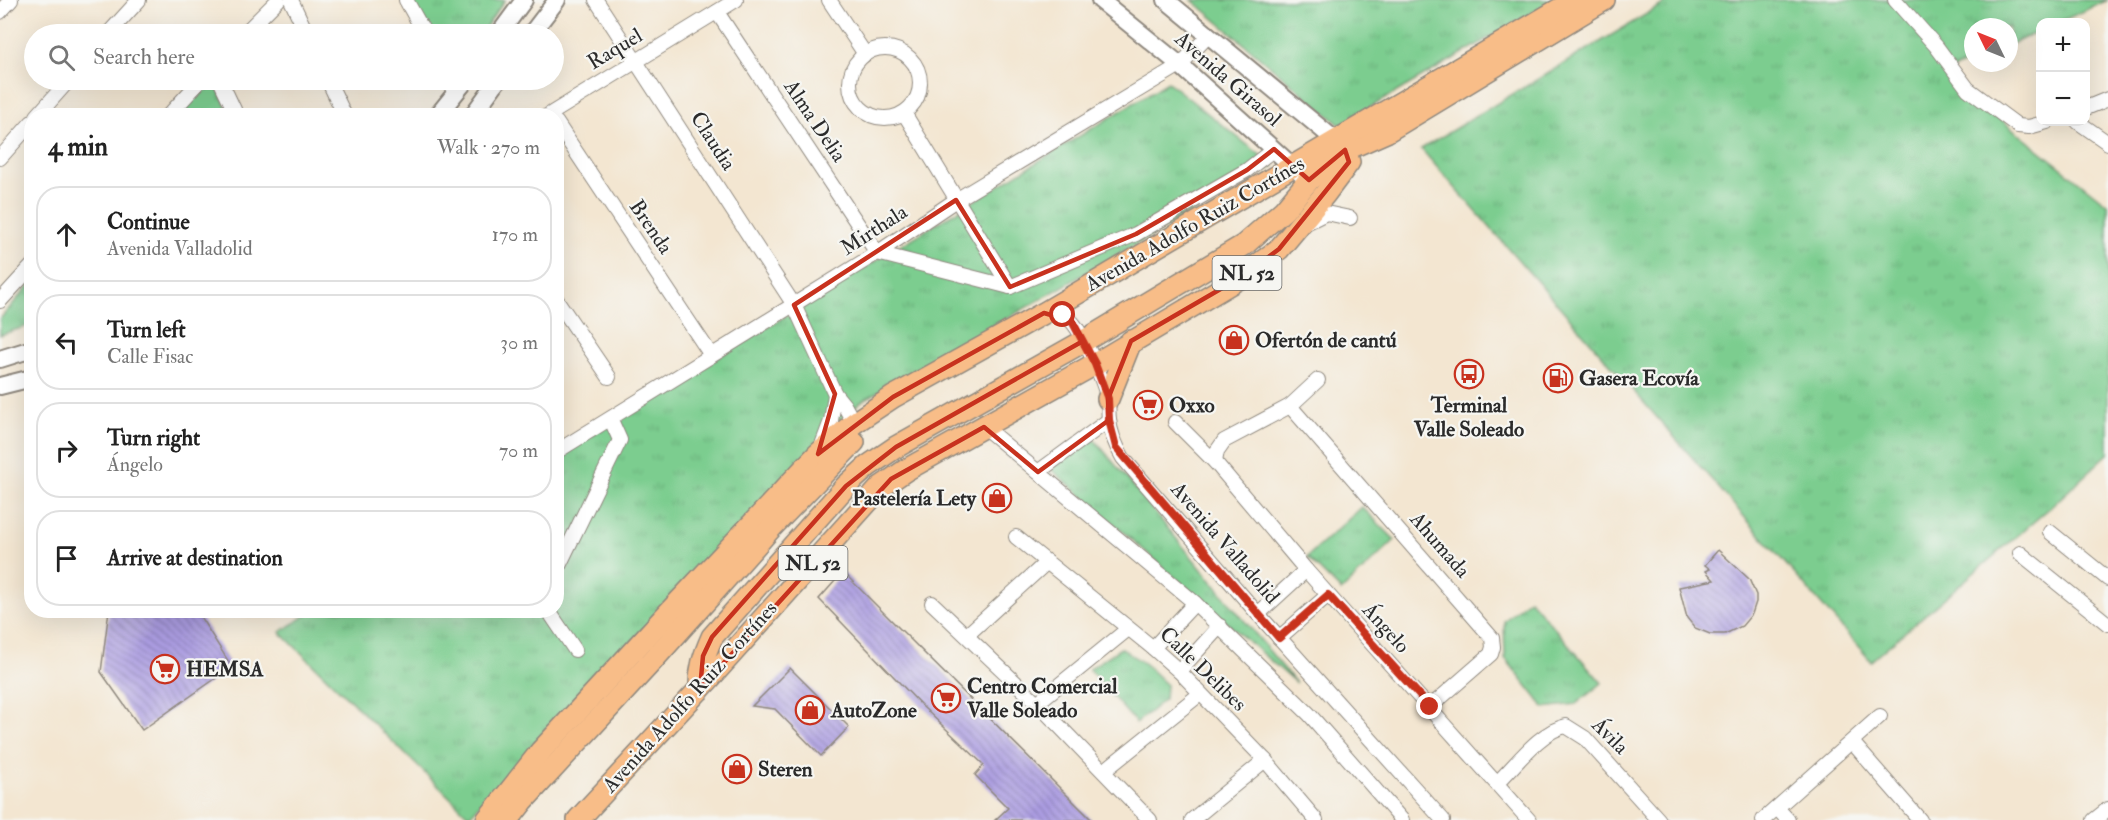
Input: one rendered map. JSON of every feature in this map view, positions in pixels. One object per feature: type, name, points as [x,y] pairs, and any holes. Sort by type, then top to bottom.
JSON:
[{"type":"main road","name":"Avenida Adolfo Ruiz Cortínes","points":[[578,820],[700,689],[881,487],[906,470],[984,428],[1243,276],[1279,249],[1325,194],[1339,152],[1359,126],[1575,0]]},
{"type":"main road","points":[[1339,152],[1386,132],[1604,0]]},
{"type":"main road","name":"Avenida Adolfo Ruiz Cortínes","points":[[487,820],[542,751],[715,562],[818,454],[848,429],[892,397],[1053,314],[1339,152]]},
{"type":"main road","points":[[700,689],[699,676],[703,656],[712,637],[846,486],[868,466],[896,447],[1084,341],[1244,244],[1266,228],[1284,210],[1302,174]]},
{"type":"main road","points":[[497,820],[551,756],[822,461],[867,423],[908,396],[1053,314]]},
{"type":"main road","points":[[508,820],[771,528],[858,438],[893,413],[1053,314]]},
{"type":"main road","points":[[1108,410],[1131,341]]},
{"type":"street","points":[[0,12],[11,0]]},
{"type":"street","points":[[117,24],[139,0]]},
{"type":"street","points":[[254,24],[278,0]]},
{"type":"street","points":[[291,0],[302,24]]},
{"type":"street","points":[[406,0],[419,24]]},
{"type":"street","points":[[506,24],[524,0]]},
{"type":"street","points":[[539,24],[557,0]]},
{"type":"street","name":"Claudia","points":[[596,0],[794,305],[835,394],[844,405],[848,429]]},
{"type":"street","name":"Raquel","points":[[564,108],[735,0]]},
{"type":"street","points":[[829,0],[865,54]]},
{"type":"street","name":"Avenida Girasol","points":[[1100,0],[1180,65],[1325,194]]},
{"type":"street","name":"Avenida Girasol","points":[[1166,0],[1339,152]]},
{"type":"street","points":[[1895,0],[1936,46],[1968,89],[2018,126],[2036,125]]},
{"type":"street","name":"Alma Delia","points":[[717,12],[877,253]]},
{"type":"street","name":"Mirthala","points":[[564,447],[877,253],[956,201],[1180,65],[1208,36]]},
{"type":"street","points":[[876,48],[895,49],[911,58],[918,69],[921,81],[919,94],[913,105],[904,113],[894,117],[875,117],[866,113],[859,106],[850,89],[850,79],[852,69],[865,54],[876,48]]},
{"type":"street","points":[[44,108],[60,90]]},
{"type":"street","points":[[175,108],[192,90]]},
{"type":"street","points":[[225,90],[233,108]]},
{"type":"street","points":[[333,90],[341,108]]},
{"type":"street","points":[[441,108],[450,90]]},
{"type":"street","points":[[478,108],[491,90]]},
{"type":"street","points":[[2090,106],[2108,99]]},
{"type":"street","points":[[904,113],[1010,287]]},
{"type":"street","points":[[2084,126],[2108,143]]},
{"type":"street","points":[[0,158],[24,131]]},
{"type":"street","name":"Brenda","points":[[564,136],[711,355]]},
{"type":"street","points":[[877,253],[1010,287],[1136,234],[1247,170],[1274,149]]},
{"type":"street","points":[[1289,237],[1303,225],[1326,213],[1350,218]]},
{"type":"street","points":[[0,301],[24,275]]},
{"type":"street","points":[[564,312],[609,377]]},
{"type":"street","name":"Avenida Valladolid","points":[[1053,314],[1072,321],[1084,341],[1095,364],[1116,447],[1123,458],[1279,638],[1443,820]]},
{"type":"street","points":[[0,359],[24,352]]},
{"type":"street","points":[[0,386],[24,380]]},
{"type":"street","points":[[1215,462],[1217,451],[1224,441],[1290,406],[1318,380]]},
{"type":"street","points":[[818,454],[831,421],[835,394]]},
{"type":"street","name":"Ahumada","points":[[1290,406],[1492,638],[1491,654],[1430,707]]},
{"type":"street","points":[[1038,472],[1108,410]]},
{"type":"street","points":[[564,556],[620,440],[611,420]]},
{"type":"street","name":"Ángelo","points":[[1175,422],[1215,462],[1306,570],[1529,820]]},
{"type":"street","points":[[984,428],[1220,626],[1322,728],[1402,820]]},
{"type":"street","points":[[2050,532],[2108,579]]},
{"type":"street","name":"Calle Delibes","points":[[1016,537],[1179,671],[1265,760],[1316,820]]},
{"type":"street","points":[[2020,553],[2108,624]]},
{"type":"street","points":[[967,635],[1047,562]]},
{"type":"street","points":[[1258,614],[1306,570]]},
{"type":"street","points":[[1279,638],[1328,595]]},
{"type":"street","points":[[932,603],[1037,703],[1150,820]]},
{"type":"street","points":[[1153,648],[1195,603]]},
{"type":"street","points":[[553,618],[575,650]]},
{"type":"street","points":[[1179,671],[1220,626]]},
{"type":"street","points":[[1037,703],[1128,629]]},
{"type":"street","points":[[1104,771],[1200,694]]},
{"type":"street","points":[[1763,820],[1880,716]]},
{"type":"street","name":"Ávila","points":[[1497,783],[1546,734],[1566,726],[1585,738],[1659,820]]},
{"type":"street","points":[[1852,742],[1920,820]]},
{"type":"street","points":[[1192,820],[1265,760]]},
{"type":"street","points":[[1777,808],[1788,820]]},
{"type":"street","points":[[2094,820],[2108,809]]},
{"type":"highlighted area","points":[[1274,149],[1309,180],[1345,150],[1349,162],[1279,249],[1243,276],[1131,341],[1108,399],[1109,420],[1038,472],[984,427],[891,479],[700,689],[703,656],[712,637],[846,486],[896,447],[1083,341],[1072,321],[1044,313],[893,397],[818,454],[835,394],[794,305],[956,200],[1010,287],[1136,234],[1247,170]]},
{"type":"green space","points":[[409,0],[505,0],[488,24],[420,24]]},
{"type":"green space","points":[[1192,0],[1554,0],[1340,125]]},
{"type":"green space","points":[[1670,0],[2108,0],[2068,18],[2036,18],[2036,33],[2018,41],[2018,18],[1964,18],[1964,64],[1944,74],[2108,205],[2108,454],[2052,506],[1871,661],[1421,149]]},
{"type":"green space","points":[[1168,82],[1274,166],[862,401],[831,428],[469,816],[280,632],[302,618],[564,618],[564,452]]},
{"type":"green space","points":[[199,90],[219,90],[227,108],[184,108]]},
{"type":"green space","points":[[24,291],[24,327],[0,335],[0,319]]},
{"type":"green space","points":[[1094,439],[1296,683],[1050,468]]},
{"type":"green space","points":[[1362,507],[1395,540],[1341,591],[1307,557]]},
{"type":"green space","points":[[1529,599],[1602,683],[1576,704],[1544,708],[1505,658],[1504,621]]},
{"type":"green space","points":[[1121,648],[1145,664],[1166,684],[1165,699],[1136,723],[1089,669]]},
{"type":"building","points":[[1718,550],[1749,579],[1756,595],[1756,602],[1752,614],[1742,626],[1725,634],[1710,634],[1695,628],[1687,618],[1679,587],[1714,580],[1706,571],[1710,569],[1705,565]]},
{"type":"building","name":"Centro Comercial Valle Soleado","points":[[843,572],[1092,820],[995,820],[1008,808],[975,775],[984,765],[923,707],[819,599]]},
{"type":"building","name":"HEMSA","points":[[108,618],[201,618],[232,667],[142,730],[101,672]]},
{"type":"building","points":[[790,668],[849,727],[821,756],[775,709],[752,706]]},
{"type":"place","name":"Ofertón de cantú","points":[[1234,340]]},
{"type":"place","name":"Terminal Valle Soleado","points":[[1469,374]]},
{"type":"place","name":"Gasera Ecovía","points":[[1558,378]]},
{"type":"place","name":"Oxxo","points":[[1148,405]]},
{"type":"place","name":"Pastelería Lety","points":[[997,498]]},
{"type":"place","name":"HEMSA","points":[[165,669]]},
{"type":"place","name":"Centro Comercial Valle Soleado","points":[[946,698]]},
{"type":"place","name":"AutoZone","points":[[810,710]]},
{"type":"place","name":"Steren","points":[[737,769]]},
{"type":"route","points":[[1063,315],[1072,321],[1095,364],[1108,399],[1109,420],[1116,447],[1123,458],[1279,638],[1328,595],[1430,707]]}]
